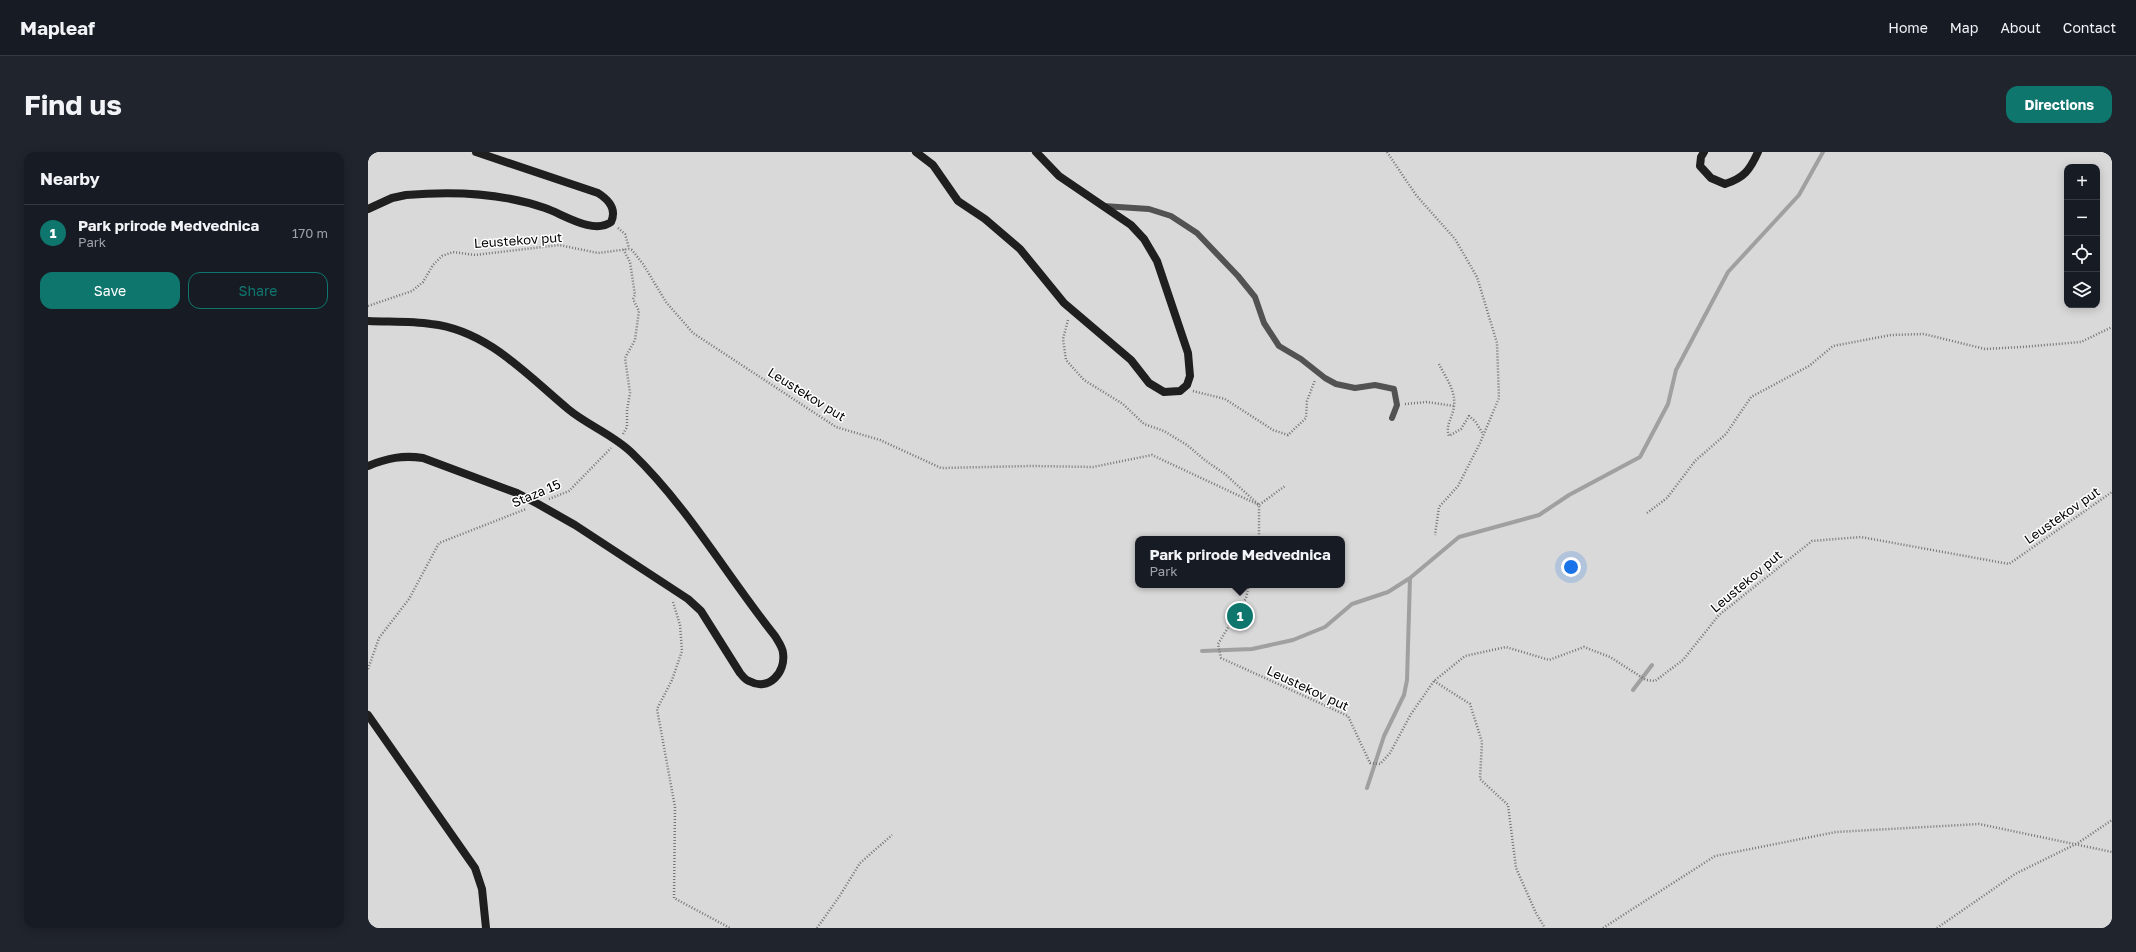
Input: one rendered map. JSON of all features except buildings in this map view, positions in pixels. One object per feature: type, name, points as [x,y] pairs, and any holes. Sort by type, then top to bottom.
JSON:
[{"type":"main road","points":[[368,209],[392,198],[406,195],[490,195],[546,208],[587,225],[602,226],[611,222],[613,211],[611,205],[598,194],[476,152]]},
{"type":"main road","points":[[916,152],[937,170],[958,201],[985,219],[1020,249],[1045,282],[1064,303],[1132,360],[1149,383],[1156,389],[1170,392],[1183,389],[1190,376],[1188,353],[1157,261],[1144,239],[1131,225],[1059,176],[1036,152]]},
{"type":"main road","points":[[1704,152],[1701,156],[1700,166],[1711,178],[1725,184],[1737,180],[1747,171],[1758,152]]},
{"type":"main road","points":[[368,321],[432,324],[466,333],[490,346],[532,378],[569,410],[631,452],[663,486],[775,636],[783,652],[784,664],[778,677],[772,681],[762,683],[748,681],[740,672],[701,611],[668,584],[575,525],[517,493],[423,458],[411,456],[395,457],[368,466]]},
{"type":"main road","points":[[368,715],[475,868],[482,889],[486,928]]},
{"type":"lane","points":[[1103,206],[1148,209],[1171,216],[1197,233],[1238,276],[1255,297],[1264,323],[1279,346],[1301,359],[1336,384],[1355,388],[1375,385],[1394,389],[1398,404],[1392,418]]},
{"type":"path","points":[[1387,152],[1416,195],[1455,239],[1477,277],[1497,343],[1499,398],[1458,486],[1439,507],[1435,535]]},
{"type":"path","points":[[611,222],[625,234],[629,249]]},
{"type":"path","name":"Leustekov put","points":[[368,306],[412,291],[423,282],[433,265],[442,256],[453,252],[476,255],[559,245],[598,253],[629,249],[632,250],[643,264],[666,302],[693,333],[836,427],[880,440],[941,468],[1032,466],[1093,467],[1152,455],[1259,505]]},
{"type":"path","name":"Staza 15","points":[[368,670],[379,638],[409,599],[439,543],[569,491],[617,442],[627,427],[627,410],[630,393],[625,358],[636,340],[639,311],[633,299],[635,295],[630,262],[623,249]]},
{"type":"path","points":[[1076,313],[1068,320],[1063,339],[1066,360],[1084,380],[1123,404],[1144,424],[1164,431],[1187,444],[1206,461],[1226,474],[1259,505],[1259,536]]},
{"type":"path","points":[[1647,513],[1667,498],[1695,461],[1726,434],[1751,397],[1777,381],[1809,366],[1833,346],[1891,335],[1924,334],[1985,349],[2022,347],[2081,342],[2112,327]]},
{"type":"path","points":[[1439,364],[1453,391],[1454,406],[1447,428],[1449,436],[1461,428],[1469,416],[1475,421],[1483,434]]},
{"type":"path","points":[[1183,389],[1225,399],[1273,430],[1288,435],[1306,418],[1307,401],[1311,387],[1319,373]]},
{"type":"path","points":[[1398,404],[1427,402],[1454,406]]},
{"type":"path","points":[[1259,505],[1285,486]]},
{"type":"path","name":"Leustekov put","points":[[1248,588],[1246,598],[1218,644],[1221,658],[1348,716],[1370,763],[1380,764],[1390,753],[1411,714],[1434,681],[1465,656],[1506,647],[1549,660],[1584,647],[1610,657],[1646,680],[1655,681],[1683,660],[1719,615],[1812,541],[1861,537],[2008,564],[2112,492]]},
{"type":"path","points":[[668,584],[680,625],[682,651],[672,680],[657,709],[675,807],[674,898],[730,928]]},
{"type":"path","points":[[1434,681],[1470,704],[1482,742],[1480,779],[1508,805],[1516,868],[1536,913],[1545,928]]},
{"type":"path","points":[[1938,928],[2015,874],[2078,843],[2112,820]]},
{"type":"path","points":[[1603,928],[1715,856],[1836,832],[1979,824],[2078,843],[2112,852]]},
{"type":"path","points":[[817,928],[839,897],[860,863],[892,835]]},
{"type":"shaded area","points":[[368,152],[2112,152],[2112,928],[368,928]]},
{"type":"waterway","points":[[1202,651],[1252,649],[1293,640],[1325,627],[1352,604],[1388,592],[1410,578],[1459,537],[1539,515],[1569,495],[1640,457],[1668,404],[1676,370],[1728,272],[1799,195],[1823,152]]},
{"type":"waterway","points":[[1367,788],[1384,736],[1404,695],[1407,680],[1410,578]]},
{"type":"waterway","points":[[1633,690],[1652,665]]},
{"type":"place","name":"Park prirode Medvednica","points":[[1240,616]]}]
